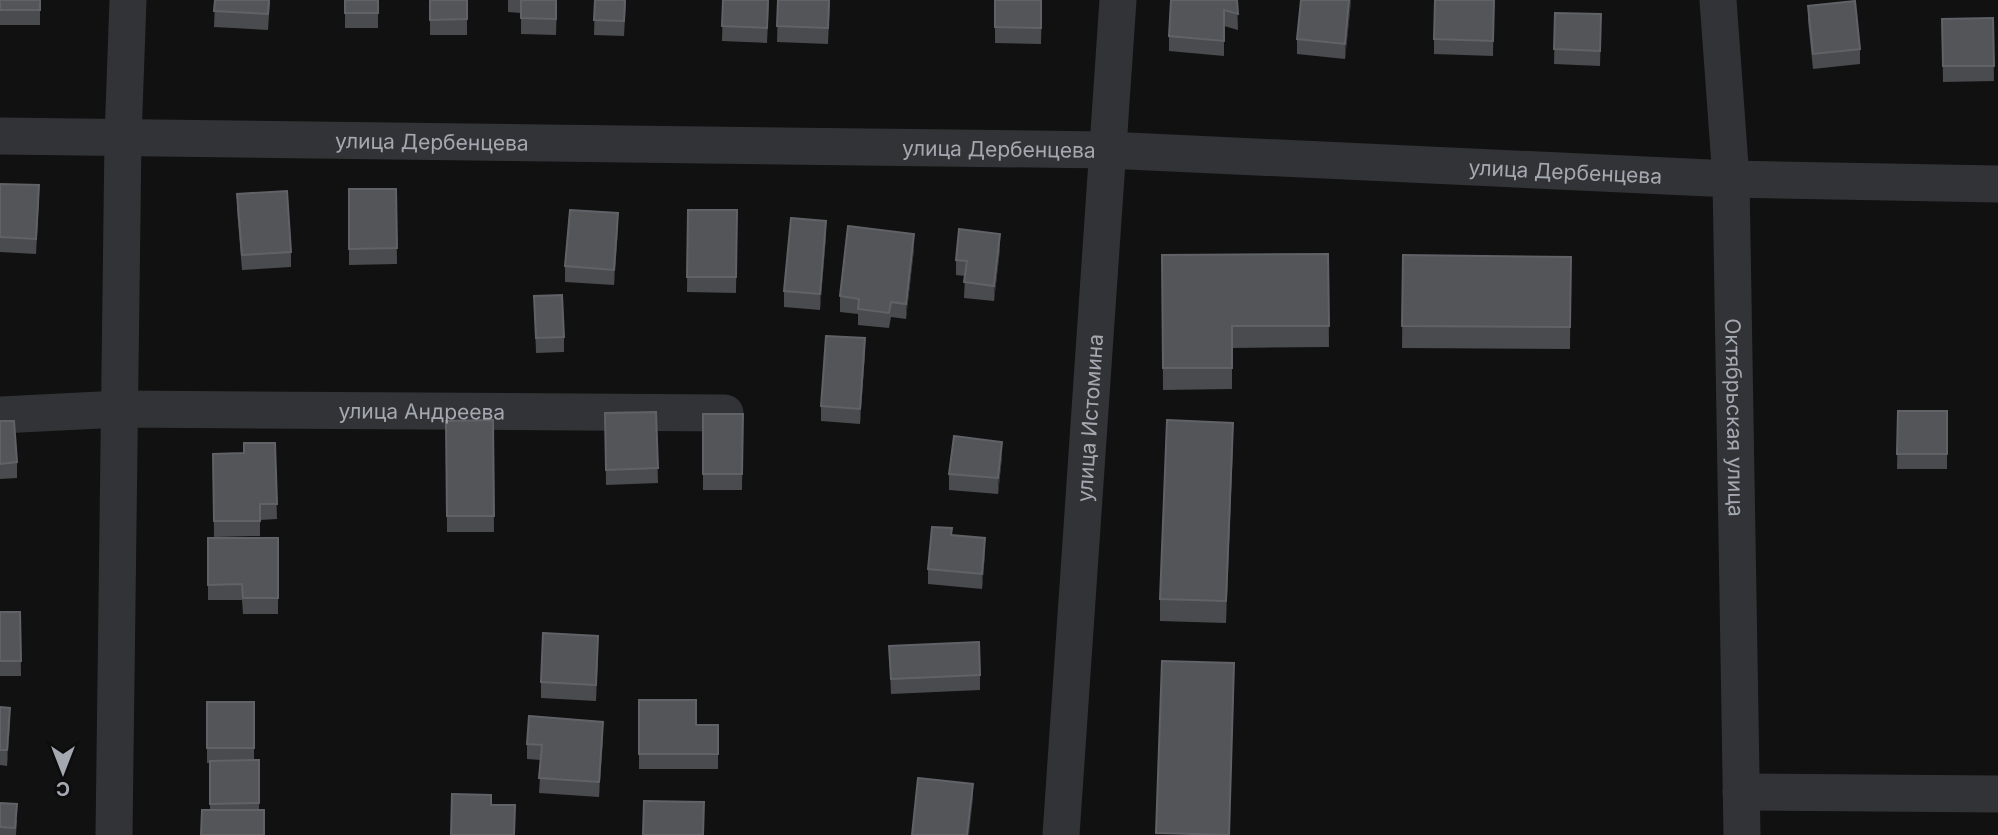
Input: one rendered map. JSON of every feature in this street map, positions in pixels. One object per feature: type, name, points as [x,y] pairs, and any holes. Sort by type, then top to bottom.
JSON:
[{"type":"street","points":[[114,835],[123,138],[128,0]]},
{"type":"street","name":"улица Истомина","points":[[1061,835],[1118,0]]},
{"type":"street","name":"Октябрьская улица","points":[[1718,0],[1731,179],[1742,835]]},
{"type":"street","name":"улица Дербенцева","points":[[0,136],[1107,150],[1731,179],[1998,184]]},
{"type":"street","name":"улица Андреева","points":[[0,415],[120,409],[725,413]]},
{"type":"street","points":[[1741,792],[1998,794]]},
{"type":"building","points":[[0,0],[40,0],[40,10],[0,10]]},
{"type":"building","points":[[215,0],[269,0],[268,14],[214,11]]},
{"type":"building","points":[[345,0],[378,0],[378,13],[345,13]]},
{"type":"building","points":[[430,0],[467,0],[467,19],[430,20]]},
{"type":"building","points":[[521,0],[556,0],[556,19],[521,18]]},
{"type":"building","points":[[595,0],[625,0],[624,21],[594,20]]},
{"type":"building","points":[[723,0],[768,0],[767,28],[722,26]]},
{"type":"building","points":[[778,0],[829,0],[828,28],[777,26]]},
{"type":"building","points":[[995,0],[1041,0],[1041,28],[995,27]]},
{"type":"building","points":[[1171,0],[1237,0],[1238,14],[1224,10],[1224,41],[1169,36]]},
{"type":"building","points":[[1301,0],[1349,0],[1345,44],[1297,39]]},
{"type":"building","points":[[1435,0],[1494,0],[1493,41],[1434,39]]},
{"type":"building","points":[[1855,1],[1860,49],[1813,54],[1808,6]]},
{"type":"building","points":[[1555,13],[1601,14],[1600,51],[1554,49]]},
{"type":"building","points":[[1993,18],[1994,66],[1943,66],[1942,19]]},
{"type":"building","points":[[0,184],[39,185],[36,239],[0,237]]},
{"type":"building","points":[[349,189],[396,189],[397,248],[349,249]]},
{"type":"building","points":[[287,191],[291,252],[242,255],[237,194]]},
{"type":"building","points":[[570,210],[618,213],[614,270],[565,266]]},
{"type":"building","points":[[688,210],[737,210],[736,277],[687,277]]},
{"type":"building","points":[[791,218],[826,221],[820,294],[784,291]]},
{"type":"building","points":[[848,226],[914,234],[906,304],[891,302],[889,313],[858,309],[859,299],[840,296]]},
{"type":"building","points":[[959,229],[1000,234],[994,286],[964,282],[967,261],[956,260]]},
{"type":"building","points":[[1328,254],[1329,326],[1232,326],[1232,368],[1163,368],[1162,255]]},
{"type":"building","points":[[1403,255],[1571,257],[1570,327],[1402,326]]},
{"type":"building","points":[[562,295],[564,337],[536,338],[534,296]]},
{"type":"building","points":[[826,336],[865,338],[860,409],[821,406]]},
{"type":"building","points":[[1898,411],[1947,411],[1947,454],[1897,454]]},
{"type":"building","points":[[656,412],[658,468],[606,470],[605,413]]},
{"type":"building","points":[[703,414],[743,414],[742,474],[703,474]]},
{"type":"building","points":[[493,420],[494,516],[447,516],[446,421]]},
{"type":"building","points":[[1167,420],[1233,423],[1226,601],[1160,599]]},
{"type":"building","points":[[0,421],[14,421],[17,462],[0,464]]},
{"type":"building","points":[[954,436],[1002,442],[998,478],[949,474]]},
{"type":"building","points":[[244,443],[275,443],[277,504],[260,504],[260,521],[214,521],[213,454],[244,453]]},
{"type":"building","points":[[932,527],[952,528],[951,535],[985,538],[982,574],[928,569]]},
{"type":"building","points":[[208,538],[278,538],[278,598],[243,598],[242,584],[208,585]]},
{"type":"building","points":[[0,612],[20,612],[21,661],[0,661]]},
{"type":"building","points":[[543,633],[598,636],[596,685],[541,682]]},
{"type":"building","points":[[979,642],[980,675],[891,679],[889,646]]},
{"type":"building","points":[[1162,661],[1234,663],[1229,835],[1156,833]]},
{"type":"building","points":[[639,700],[696,700],[696,725],[718,725],[718,754],[639,754]]},
{"type":"building","points":[[207,702],[254,702],[254,748],[207,748]]},
{"type":"building","points":[[0,707],[10,708],[7,750],[0,750]]},
{"type":"building","points":[[529,716],[603,722],[599,782],[539,778],[542,745],[527,744]]},
{"type":"building","points":[[259,760],[259,803],[210,804],[210,761]]},
{"type":"building","points":[[918,778],[973,784],[967,835],[912,835]]},
{"type":"building","points":[[452,794],[491,795],[491,805],[515,805],[514,835],[451,835]]},
{"type":"building","points":[[644,801],[704,802],[703,835],[643,835]]},
{"type":"building","points":[[0,803],[17,804],[15,828],[0,827]]},
{"type":"building","points":[[202,810],[264,810],[264,835],[201,835]]}]
